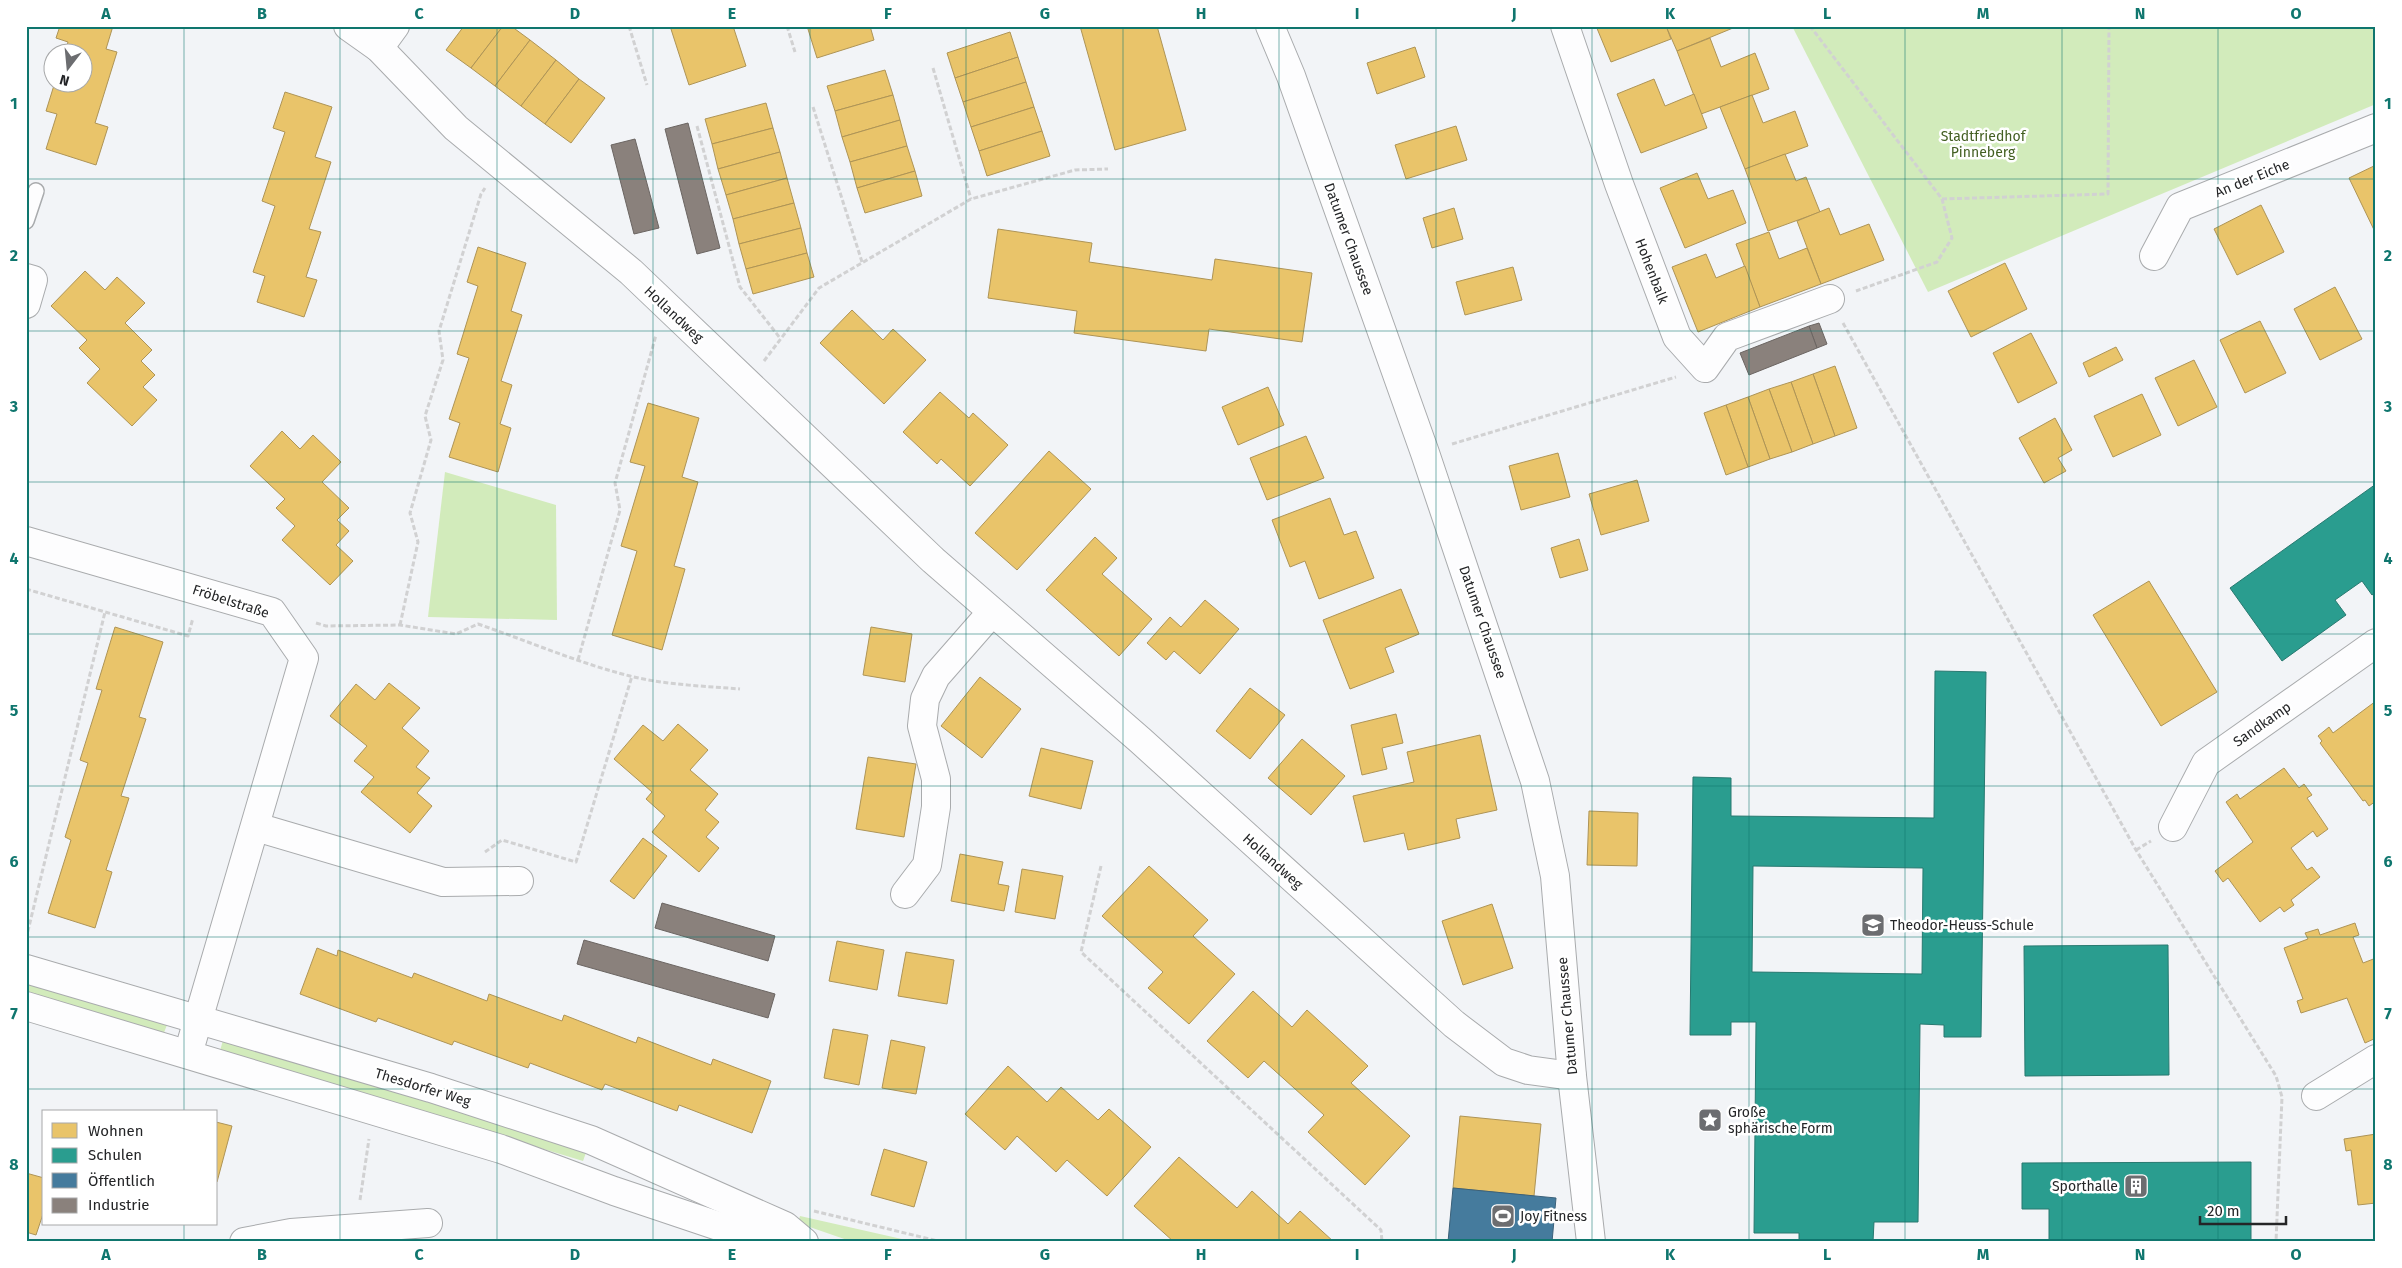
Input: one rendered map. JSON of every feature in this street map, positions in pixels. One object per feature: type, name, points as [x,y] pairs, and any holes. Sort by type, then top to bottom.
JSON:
[{"type":"street","name":"Hollandweg","points":[[348,26],[379,48],[456,128],[624,266],[933,560],[1140,740],[1454,1024],[1504,1062],[1528,1070],[1572,1076]]},
{"type":"street","points":[[379,48],[395,26]]},
{"type":"street","name":"Datumer Chaussee","points":[[1270,26],[1291,76],[1425,453],[1535,781],[1555,876],[1572,1076],[1591,1242]]},
{"type":"street","name":"Hohenbalk","points":[[1565,26],[1619,184],[1677,337],[1705,368]]},
{"type":"street","name":"An der Eiche","points":[[2154,256],[2180,207],[2376,128]]},
{"type":"street","points":[[26,278],[33,280],[26,304]]},
{"type":"street","points":[[1705,368],[1727,337],[1830,299]]},
{"type":"street","name":"Fröbelstraße","points":[[26,541],[272,612],[304,658],[188,1054]]},
{"type":"street","points":[[905,894],[927,865],[936,807],[936,778],[922,726],[925,699],[936,676],[992,612]]},
{"type":"street","name":"Sandkamp","points":[[2173,827],[2206,763],[2376,643]]},
{"type":"street","points":[[256,827],[443,882],[519,882]]},
{"type":"street","name":"Thesdorfer Weg","points":[[26,969],[431,1088],[591,1140],[785,1226],[804,1242]]},
{"type":"street","points":[[26,1006],[501,1149],[694,1218],[757,1239],[777,1242]]},
{"type":"street","points":[[2316,1096],[2376,1058]]},
{"type":"street","points":[[244,1242],[291,1233],[428,1223]]},
{"type":"lane","points":[[26,221],[36,191]]},
{"type":"path","points":[[629,26],[647,85]]},
{"type":"path","points":[[787,26],[795,52]]},
{"type":"path","points":[[1810,26],[1942,199],[1952,238],[1937,262],[1830,299],[2136,850],[2276,1076],[2282,1096],[2276,1242]]},
{"type":"path","points":[[1942,199],[2108,194],[2109,26]]},
{"type":"path","points":[[933,68],[971,199]]},
{"type":"path","points":[[813,107],[862,262]]},
{"type":"path","points":[[697,126],[740,287],[780,338]]},
{"type":"path","points":[[400,625],[418,542],[410,513],[431,440],[425,416],[443,360],[439,330],[481,194],[502,166]]},
{"type":"path","points":[[748,384],[780,338],[819,288],[862,262],[971,199],[1075,170],[1108,169]]},
{"type":"path","points":[[578,660],[620,510],[615,482],[657,330],[673,312]]},
{"type":"path","points":[[1425,453],[1705,368]]},
{"type":"path","points":[[26,589],[188,636],[201,591]]},
{"type":"path","points":[[26,939],[105,612]]},
{"type":"path","points":[[272,612],[326,626],[400,625],[456,634],[478,624],[578,660],[632,676],[698,686],[740,689]]},
{"type":"path","points":[[480,856],[502,840],[576,862],[632,676]]},
{"type":"path","points":[[1101,866],[1081,952],[1381,1230],[1382,1242]]},
{"type":"path","points":[[356,1228],[370,1131]]},
{"type":"path","points":[[806,1209],[942,1242]]},
{"type":"green space","name":"Stadtfriedhof Pinneberg","points":[[1792,26],[2376,26],[2376,104],[1928,292]]},
{"type":"green space","points":[[445,472],[556,505],[557,620],[428,617]]},
{"type":"green space","points":[[26,983],[167,1025],[163,1035],[26,994]]},
{"type":"green space","points":[[223,1040],[587,1150],[583,1161],[220,1051]]},
{"type":"green space","points":[[800,1216],[915,1242],[853,1242],[798,1223]]},
{"type":"building: Wohnen","points":[[60,26],[113,26],[106,49],[117,52],[95,123],[108,127],[96,165],[46,149],[57,114],[46,111],[52,92],[92,92],[92,42],[68,42],[56,38]]},
{"type":"building: Wohnen","points":[[464,26],[503,26],[471,68],[446,50]]},
{"type":"building: Wohnen","points":[[503,26],[511,26],[530,40],[495,86],[471,68]]},
{"type":"building: Wohnen","points":[[670,26],[733,26],[746,66],[689,85]]},
{"type":"building: Wohnen","points":[[807,26],[870,26],[874,40],[817,58]]},
{"type":"building: Wohnen","points":[[1080,26],[1157,26],[1186,130],[1115,150]]},
{"type":"building: Wohnen","points":[[1596,26],[1666,26],[1671,39],[1611,62]]},
{"type":"building: Wohnen","points":[[1666,26],[1732,26],[1733,28],[1677,51]]},
{"type":"building: Wohnen","points":[[1010,32],[1018,57],[955,78],[947,53]]},
{"type":"building: Wohnen","points":[[1710,38],[1721,67],[1755,53],[1769,89],[1701,114],[1677,51]]},
{"type":"building: Wohnen","points":[[530,40],[556,60],[521,106],[495,86]]},
{"type":"building: Wohnen","points":[[1415,47],[1425,77],[1377,94],[1367,63]]},
{"type":"building: Wohnen","points":[[1018,57],[1026,82],[963,102],[955,78]]},
{"type":"building: Wohnen","points":[[556,60],[579,79],[545,124],[521,106]]},
{"type":"building: Wohnen","points":[[885,70],[893,95],[835,111],[827,86]]},
{"type":"building: Wohnen","points":[[579,79],[605,98],[571,143],[545,124]]},
{"type":"building: Wohnen","points":[[1654,79],[1665,106],[1694,94],[1707,128],[1641,153],[1617,94]]},
{"type":"building: Wohnen","points":[[1026,82],[1034,107],[971,127],[963,102]]},
{"type":"building: Wohnen","points":[[285,92],[332,107],[315,157],[331,162],[309,229],[321,232],[306,277],[317,280],[304,317],[257,302],[265,276],[253,272],[275,206],[262,201],[285,132],[273,128]]},
{"type":"building: Wohnen","points":[[893,95],[900,120],[842,137],[835,111]]},
{"type":"building: Wohnen","points":[[1752,95],[1763,123],[1795,111],[1808,146],[1745,169],[1720,107]]},
{"type":"building: Wohnen","points":[[766,103],[773,128],[712,144],[705,119]]},
{"type":"building: Wohnen","points":[[1034,107],[1042,131],[979,151],[971,127]]},
{"type":"building: Wohnen","points":[[900,120],[907,146],[850,162],[842,137]]},
{"type":"building: Wohnen","points":[[1456,126],[1467,160],[1406,179],[1395,145]]},
{"type":"building: Wohnen","points":[[773,128],[780,152],[718,169],[712,144]]},
{"type":"building: Wohnen","points":[[1042,131],[1050,156],[987,176],[979,151]]},
{"type":"building: Wohnen","points":[[907,146],[915,171],[857,188],[850,162]]},
{"type":"building: Wohnen","points":[[780,152],[787,178],[726,195],[718,169]]},
{"type":"building: Wohnen","points":[[1785,154],[1796,181],[1806,177],[1820,212],[1768,231],[1745,169]]},
{"type":"building: Wohnen","points":[[2376,165],[2376,234],[2349,178]]},
{"type":"building: Wohnen","points":[[915,171],[922,196],[865,213],[857,188]]},
{"type":"building: Wohnen","points":[[1697,173],[1708,199],[1733,190],[1746,223],[1685,248],[1660,188]]},
{"type":"building: Wohnen","points":[[787,178],[794,203],[733,219],[726,195]]},
{"type":"building: Wohnen","points":[[794,203],[801,228],[739,244],[733,219]]},
{"type":"building: Wohnen","points":[[2261,205],[2284,252],[2237,275],[2214,229]]},
{"type":"building: Wohnen","points":[[1454,208],[1463,239],[1432,248],[1423,218]]},
{"type":"building: Wohnen","points":[[1829,208],[1840,235],[1869,224],[1884,260],[1821,284],[1797,221]]},
{"type":"building: Wohnen","points":[[801,228],[807,253],[746,269],[739,244]]},
{"type":"building: Wohnen","points":[[998,229],[1092,243],[1089,262],[1212,280],[1215,259],[1312,273],[1302,342],[1209,329],[1206,351],[1074,333],[1077,311],[988,298]]},
{"type":"building: Wohnen","points":[[1769,232],[1779,259],[1807,248],[1821,284],[1760,307],[1736,244]]},
{"type":"building: Wohnen","points":[[478,247],[526,263],[511,311],[522,315],[501,381],[512,385],[500,424],[511,428],[498,472],[449,457],[460,423],[449,419],[469,358],[457,354],[478,286],[467,282]]},
{"type":"building: Wohnen","points":[[807,253],[814,277],[753,294],[746,269]]},
{"type":"building: Wohnen","points":[[1706,254],[1716,278],[1745,266],[1760,307],[1698,332],[1672,267]]},
{"type":"building: Wohnen","points":[[2005,263],[2027,309],[1971,337],[1948,291]]},
{"type":"building: Wohnen","points":[[1513,267],[1522,300],[1465,315],[1456,282]]},
{"type":"building: Wohnen","points":[[85,271],[105,290],[117,277],[145,303],[125,323],[152,350],[141,361],[155,375],[143,387],[157,400],[132,426],[87,383],[100,369],[79,348],[87,340],[51,306]]},
{"type":"building: Wohnen","points":[[2335,287],[2362,339],[2320,360],[2294,309]]},
{"type":"building: Wohnen","points":[[852,310],[883,340],[893,329],[926,360],[884,404],[820,343]]},
{"type":"building: Wohnen","points":[[2260,321],[2286,373],[2245,393],[2220,340]]},
{"type":"building: Wohnen","points":[[2031,333],[2057,383],[2018,403],[1993,353]]},
{"type":"building: Wohnen","points":[[2116,347],[2123,360],[2089,377],[2083,363]]},
{"type":"building: Wohnen","points":[[2194,360],[2217,407],[2178,426],[2155,378]]},
{"type":"building: Wohnen","points":[[1835,366],[1857,428],[1835,436],[1813,374]]},
{"type":"building: Wohnen","points":[[1813,374],[1835,436],[1813,444],[1791,382]]},
{"type":"building: Wohnen","points":[[1791,382],[1813,444],[1792,452],[1769,389]]},
{"type":"building: Wohnen","points":[[1268,387],[1284,425],[1238,445],[1222,407]]},
{"type":"building: Wohnen","points":[[1769,389],[1792,452],[1770,459],[1748,397]]},
{"type":"building: Wohnen","points":[[940,392],[969,418],[973,413],[1008,445],[970,486],[941,459],[937,464],[903,432]]},
{"type":"building: Wohnen","points":[[2142,394],[2161,435],[2113,457],[2094,416]]},
{"type":"building: Wohnen","points":[[1748,397],[1770,459],[1748,467],[1726,405]]},
{"type":"building: Wohnen","points":[[648,403],[699,418],[682,477],[698,482],[674,566],[685,569],[662,650],[612,635],[637,551],[621,546],[645,466],[630,462]]},
{"type":"building: Wohnen","points":[[1726,405],[1748,467],[1726,475],[1704,413]]},
{"type":"building: Wohnen","points":[[2055,418],[2072,450],[2058,458],[2066,471],[2044,483],[2019,438]]},
{"type":"building: Wohnen","points":[[282,431],[300,449],[313,435],[341,462],[322,482],[349,508],[337,520],[349,531],[336,545],[353,561],[330,585],[282,540],[295,526],[276,508],[285,499],[250,466]]},
{"type":"building: Wohnen","points":[[1306,436],[1324,478],[1267,500],[1250,458]]},
{"type":"building: Wohnen","points":[[1049,451],[1091,489],[1017,570],[975,533]]},
{"type":"building: Wohnen","points":[[1558,453],[1570,497],[1521,510],[1509,466]]},
{"type":"building: Wohnen","points":[[1637,480],[1649,521],[1601,535],[1589,494]]},
{"type":"building: Wohnen","points":[[1330,498],[1344,535],[1356,531],[1374,578],[1319,599],[1305,561],[1290,567],[1272,520]]},
{"type":"building: Wohnen","points":[[1095,537],[1117,558],[1102,574],[1152,619],[1119,656],[1046,590]]},
{"type":"building: Wohnen","points":[[1579,539],[1588,570],[1560,578],[1551,548]]},
{"type":"building: Wohnen","points":[[2149,581],[2217,692],[2161,726],[2093,615]]},
{"type":"building: Wohnen","points":[[1401,589],[1419,634],[1385,648],[1394,672],[1350,689],[1323,620]]},
{"type":"building: Wohnen","points":[[1205,600],[1239,629],[1200,674],[1174,651],[1166,660],[1147,643],[1170,617],[1181,627]]},
{"type":"building: Wohnen","points":[[115,627],[163,642],[139,717],[146,719],[121,796],[129,798],[106,870],[112,872],[95,928],[48,913],[71,840],[65,837],[88,763],[80,760],[102,690],[96,689]]},
{"type":"building: Wohnen","points":[[871,627],[912,634],[905,682],[863,675]]},
{"type":"building: Wohnen","points":[[980,677],[1021,709],[982,758],[941,726]]},
{"type":"building: Wohnen","points":[[389,683],[420,708],[402,728],[429,751],[416,767],[430,778],[417,793],[432,806],[410,833],[361,792],[374,777],[354,761],[367,746],[330,716],[356,684],[375,700]]},
{"type":"building: Wohnen","points":[[1250,688],[1285,715],[1250,759],[1216,731]]},
{"type":"building: Wohnen","points":[[2376,701],[2376,801],[2369,806],[2365,800],[2363,801],[2320,743],[2322,741],[2318,736],[2329,727],[2333,733]]},
{"type":"building: Wohnen","points":[[1396,714],[1403,743],[1382,748],[1387,769],[1362,775],[1351,725]]},
{"type":"building: Wohnen","points":[[678,724],[708,750],[690,770],[718,794],[705,810],[719,822],[706,837],[719,848],[699,872],[652,832],[665,816],[646,799],[652,792],[614,759],[643,725],[663,741]]},
{"type":"building: Wohnen","points":[[1480,735],[1497,810],[1456,819],[1460,838],[1408,850],[1404,833],[1364,842],[1353,796],[1414,782],[1407,752]]},
{"type":"building: Wohnen","points":[[1302,739],[1345,776],[1311,815],[1268,778]]},
{"type":"building: Wohnen","points":[[1041,748],[1093,761],[1081,809],[1029,796]]},
{"type":"building: Wohnen","points":[[868,757],[916,764],[904,837],[856,829]]},
{"type":"building: Wohnen","points":[[2284,768],[2299,788],[2304,784],[2312,795],[2307,798],[2328,829],[2317,837],[2313,831],[2291,848],[2307,870],[2312,867],[2320,877],[2291,900],[2294,905],[2284,912],[2280,907],[2260,922],[2228,878],[2223,882],[2215,871],[2253,842],[2226,802],[2237,794],[2240,799]]},
{"type":"building: Wohnen","points":[[1589,811],[1638,813],[1637,866],[1587,865]]},
{"type":"building: Wohnen","points":[[643,838],[667,856],[634,899],[610,881]]},
{"type":"building: Wohnen","points":[[960,854],[1003,862],[998,884],[1009,886],[1004,911],[951,901]]},
{"type":"building: Wohnen","points":[[1149,866],[1208,920],[1193,936],[1235,974],[1189,1024],[1148,988],[1163,972],[1102,916]]},
{"type":"building: Wohnen","points":[[1022,869],[1063,876],[1055,919],[1015,912]]},
{"type":"building: Wohnen","points":[[1492,904],[1513,968],[1463,985],[1442,921]]},
{"type":"building: Wohnen","points":[[2355,923],[2359,935],[2353,937],[2363,963],[2376,958],[2376,1038],[2365,1043],[2347,998],[2301,1013],[2297,1001],[2303,999],[2284,948],[2308,939],[2305,933],[2318,929],[2320,935]]},
{"type":"building: Wohnen","points":[[837,941],[884,950],[877,990],[829,981]]},
{"type":"building: Wohnen","points":[[317,948],[337,956],[338,950],[412,978],[414,973],[487,1001],[489,994],[562,1021],[564,1015],[636,1043],[638,1037],[711,1065],[713,1059],[771,1081],[752,1133],[679,1105],[677,1111],[605,1084],[602,1090],[530,1063],[528,1068],[454,1041],[452,1045],[378,1018],[376,1022],[300,994]]},
{"type":"building: Wohnen","points":[[906,952],[954,960],[947,1004],[898,996]]},
{"type":"building: Wohnen","points":[[1253,991],[1292,1027],[1307,1010],[1368,1066],[1351,1083],[1410,1136],[1365,1185],[1308,1132],[1324,1115],[1264,1061],[1248,1078],[1207,1041]]},
{"type":"building: Wohnen","points":[[833,1029],[868,1035],[859,1085],[824,1078]]},
{"type":"building: Wohnen","points":[[891,1040],[925,1047],[916,1094],[882,1088]]},
{"type":"building: Wohnen","points":[[1008,1066],[1047,1102],[1061,1087],[1098,1120],[1109,1109],[1151,1147],[1107,1196],[1067,1160],[1056,1172],[1017,1136],[1005,1150],[965,1114]]},
{"type":"building: Wohnen","points":[[1460,1116],[1541,1124],[1534,1196],[1453,1188]]},
{"type":"building: Wohnen","points":[[218,1122],[232,1126],[218,1178]]},
{"type":"building: Wohnen","points":[[2376,1134],[2376,1203],[2358,1205],[2351,1150],[2346,1151],[2344,1139]]},
{"type":"building: Wohnen","points":[[884,1149],[927,1162],[914,1207],[871,1195]]},
{"type":"building: Wohnen","points":[[1179,1157],[1237,1208],[1252,1191],[1288,1224],[1300,1211],[1334,1242],[1174,1242],[1134,1206]]},
{"type":"building: Wohnen","points":[[26,1173],[42,1177],[42,1217],[36,1235],[26,1232]]},
{"type":"building: Schulen","points":[[2376,484],[2376,592],[2372,595],[2362,581],[2335,600],[2346,615],[2282,661],[2230,588]]},
{"type":"building: Schulen","points":[[1935,671],[1986,672],[1981,1037],[1944,1037],[1944,1025],[1920,1024],[1918,1222],[1874,1222],[1873,1242],[1799,1242],[1799,1233],[1754,1233],[1756,1022],[1731,1022],[1731,1035],[1690,1035],[1693,777],[1731,778],[1731,816],[1934,818]],"holes":[[[1753,866],[1923,868],[1922,974],[1752,972]]]},
{"type":"building: Schulen","points":[[2168,945],[2169,1075],[2025,1076],[2024,946]]},
{"type":"building: Schulen","name":"Sporthalle","points":[[2251,1162],[2251,1242],[2049,1242],[2049,1209],[2022,1209],[2022,1163]]},
{"type":"building: Öffentlich","name":"Joy Fitness","points":[[1453,1188],[1556,1198],[1552,1242],[1448,1242]]},
{"type":"building: Industrie","points":[[688,123],[720,248],[697,254],[665,129]]},
{"type":"building: Industrie","points":[[635,139],[659,228],[634,234],[611,145]]},
{"type":"building: Industrie","points":[[1819,323],[1827,344],[1817,348],[1809,326]]},
{"type":"building: Industrie","points":[[1809,326],[1817,348],[1749,375],[1740,353]]},
{"type":"building: Industrie","points":[[662,903],[775,936],[768,961],[655,928]]},
{"type":"building: Industrie","points":[[584,940],[775,994],[768,1018],[577,964]]},
{"type":"place","name":"Theodor-Heuss-Schule","points":[[1873,925]]},
{"type":"place","name":"Große sphärische Form","points":[[1710,1120]]},
{"type":"place","name":"Sporthalle","points":[[2136,1186]]},
{"type":"place","name":"Joy Fitness","points":[[1503,1216]]}]
